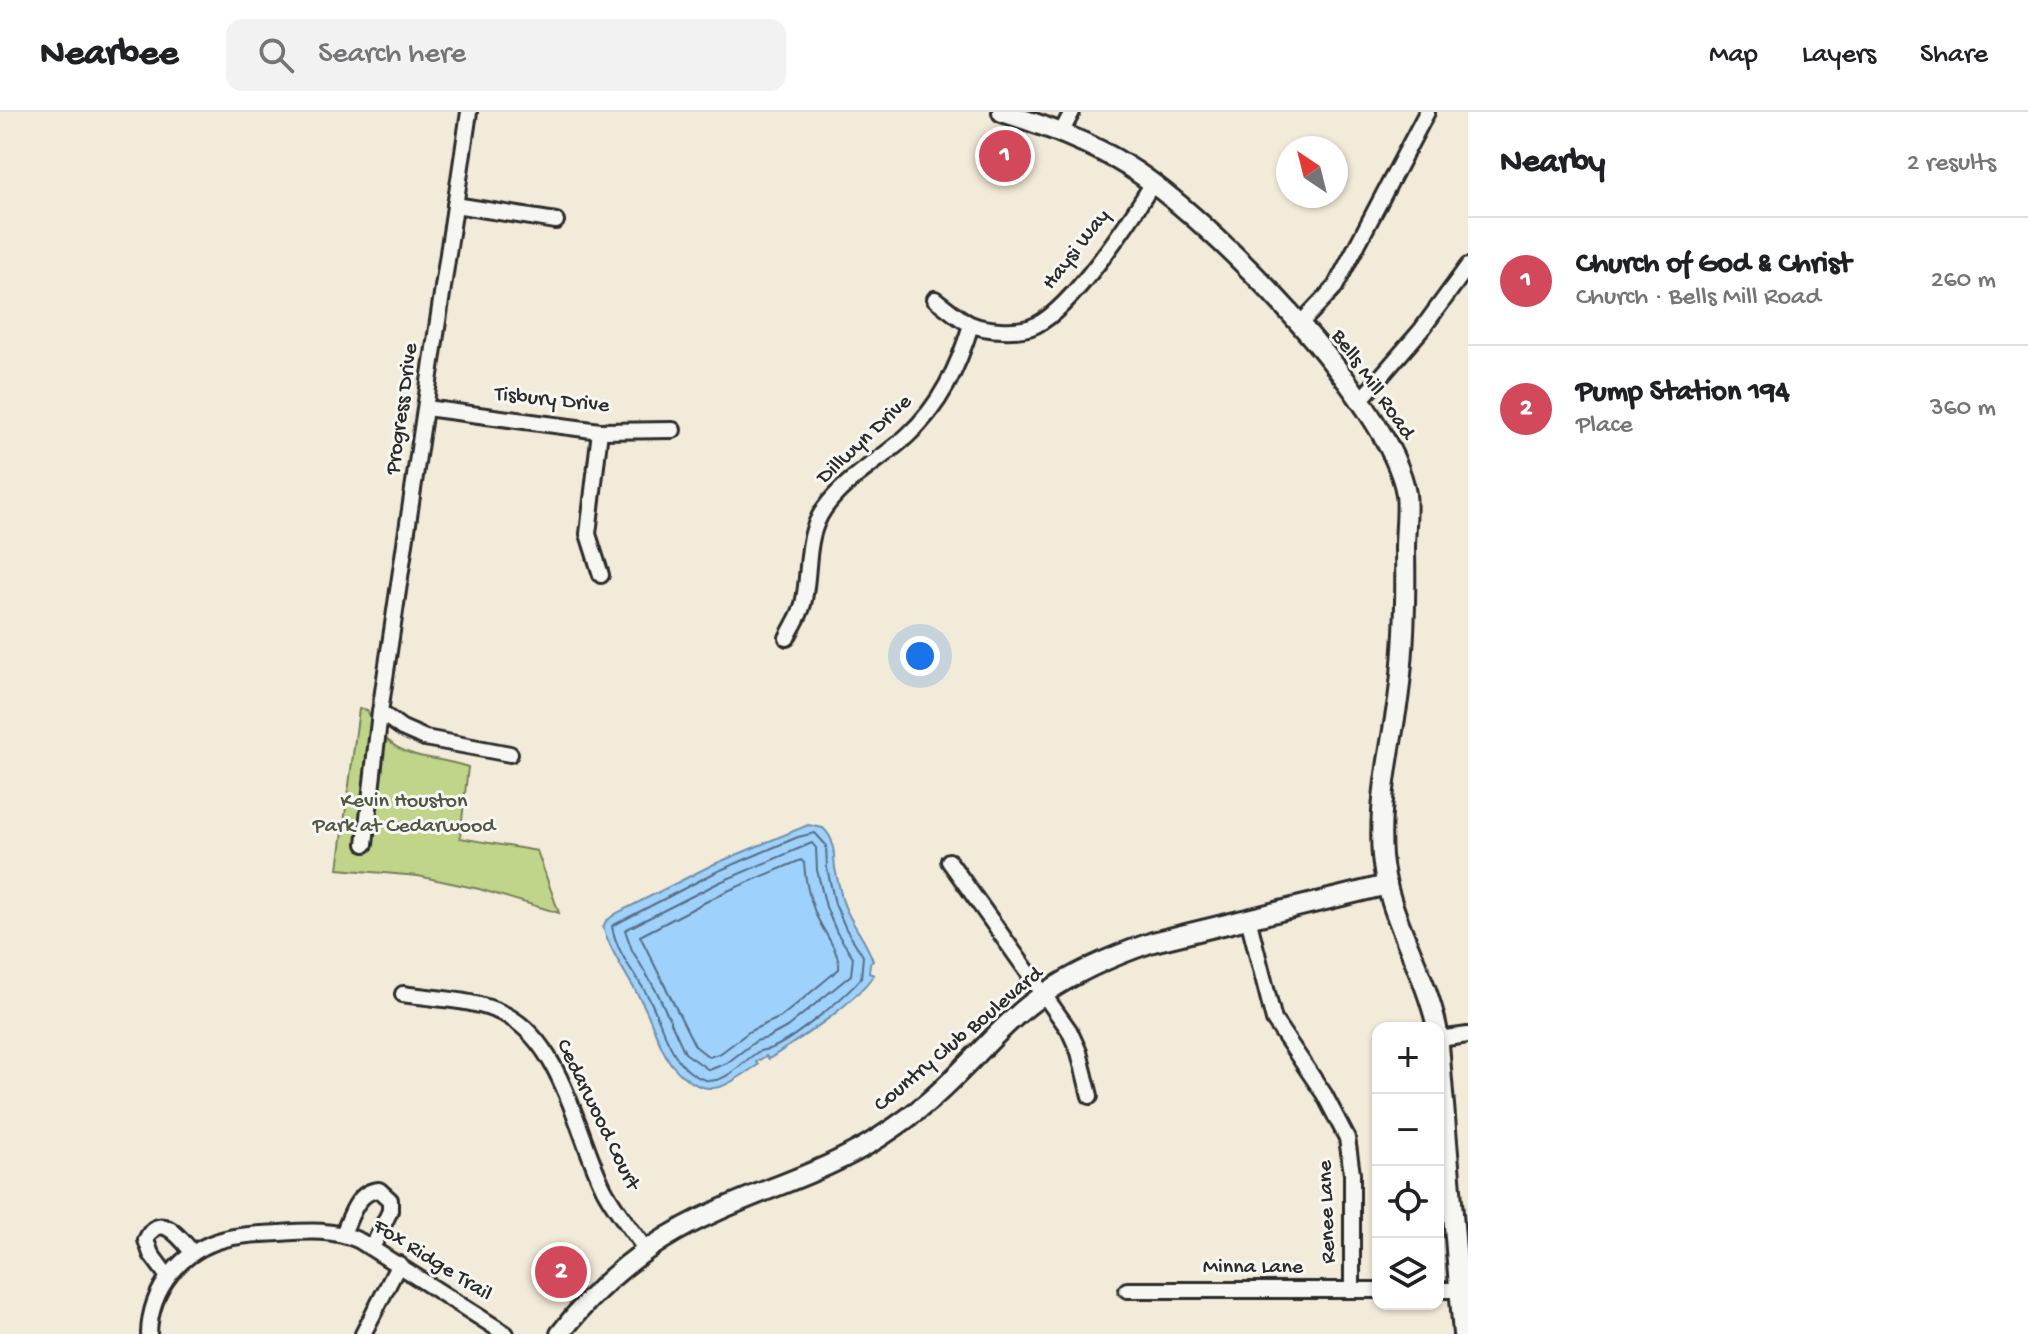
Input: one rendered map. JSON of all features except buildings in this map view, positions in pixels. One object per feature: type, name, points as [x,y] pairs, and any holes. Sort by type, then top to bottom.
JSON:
[{"type":"street","name":"Progress Drive","points":[[365,844],[380,712],[469,112]]},
{"type":"street","points":[[1061,133],[1072,112]]},
{"type":"street","points":[[1299,325],[1335,287],[1427,112]]},
{"type":"street","name":"Bells Mill Road","points":[[1006,113],[1061,133],[1117,160],[1153,183],[1257,277],[1299,325],[1359,402],[1396,461],[1406,495],[1403,647],[1383,817],[1382,854],[1387,885],[1434,1022]]},
{"type":"street","name":"Haysi Way","points":[[935,299],[971,325],[1019,330],[1046,320],[1063,305],[1102,256],[1153,183]]},
{"type":"street","points":[[455,205],[556,221]]},
{"type":"street","points":[[1359,402],[1422,329],[1468,266]]},
{"type":"street","name":"Dillwyn Drive","points":[[787,638],[803,604],[807,557],[816,522],[838,494],[907,436],[932,408],[960,362],[971,325]]},
{"type":"street","name":"Tisbury Drive","points":[[426,408],[600,431],[673,430]]},
{"type":"street","points":[[600,431],[588,534],[601,575]]},
{"type":"street","points":[[380,712],[402,728],[425,738],[510,754]]},
{"type":"street","points":[[949,861],[1075,1041],[1090,1096]]},
{"type":"street","name":"Country Club Boulevard","points":[[560,1334],[601,1286],[646,1250],[683,1227],[877,1139],[930,1100],[989,1041],[1043,994],[1094,966],[1176,935],[1387,885]]},
{"type":"street","name":"Renee Lane","points":[[1248,918],[1274,1020],[1324,1094],[1347,1138],[1352,1174],[1352,1290]]},
{"type":"street","name":"Cedarwood Court","points":[[403,994],[492,1010],[521,1025],[535,1038],[550,1060],[605,1190],[646,1250]]},
{"type":"street","points":[[1444,1033],[1468,1035]]},
{"type":"street","name":"Bells Mill Road","points":[[1443,1094],[1463,1334]]},
{"type":"street","points":[[343,1234],[362,1196],[379,1190],[390,1200],[390,1211],[372,1248]]},
{"type":"street","points":[[168,1277],[147,1247],[146,1240],[153,1229],[167,1227],[174,1231],[193,1253]]},
{"type":"street","name":"Fox Ridge Trail","points":[[149,1334],[153,1307],[168,1277],[193,1253],[216,1241],[237,1236],[307,1231],[343,1234],[372,1248],[506,1334]]},
{"type":"street","points":[[363,1334],[399,1264]]},
{"type":"street","name":"Minna Lane","points":[[1127,1290],[1372,1290]]},
{"type":"street","points":[[1444,1290],[1460,1290]]},
{"type":"green space","name":"Kevin Houston Park at Cedarwood","points":[[359,709],[367,710],[387,740],[398,748],[468,767],[460,838],[537,851],[559,913],[479,889],[418,876],[338,869]]},
{"type":"water","points":[[808,825],[823,828],[830,837],[842,899],[870,953],[873,961],[869,973],[874,975],[838,1011],[769,1059],[766,1056],[756,1062],[758,1065],[721,1086],[708,1088],[698,1085],[679,1073],[667,1058],[603,927],[617,913],[712,865]]},
{"type":"place","name":"Church of God & Christ","points":[[1005,156]]},
{"type":"place","name":"Pump Station 194","points":[[561,1272]]}]
